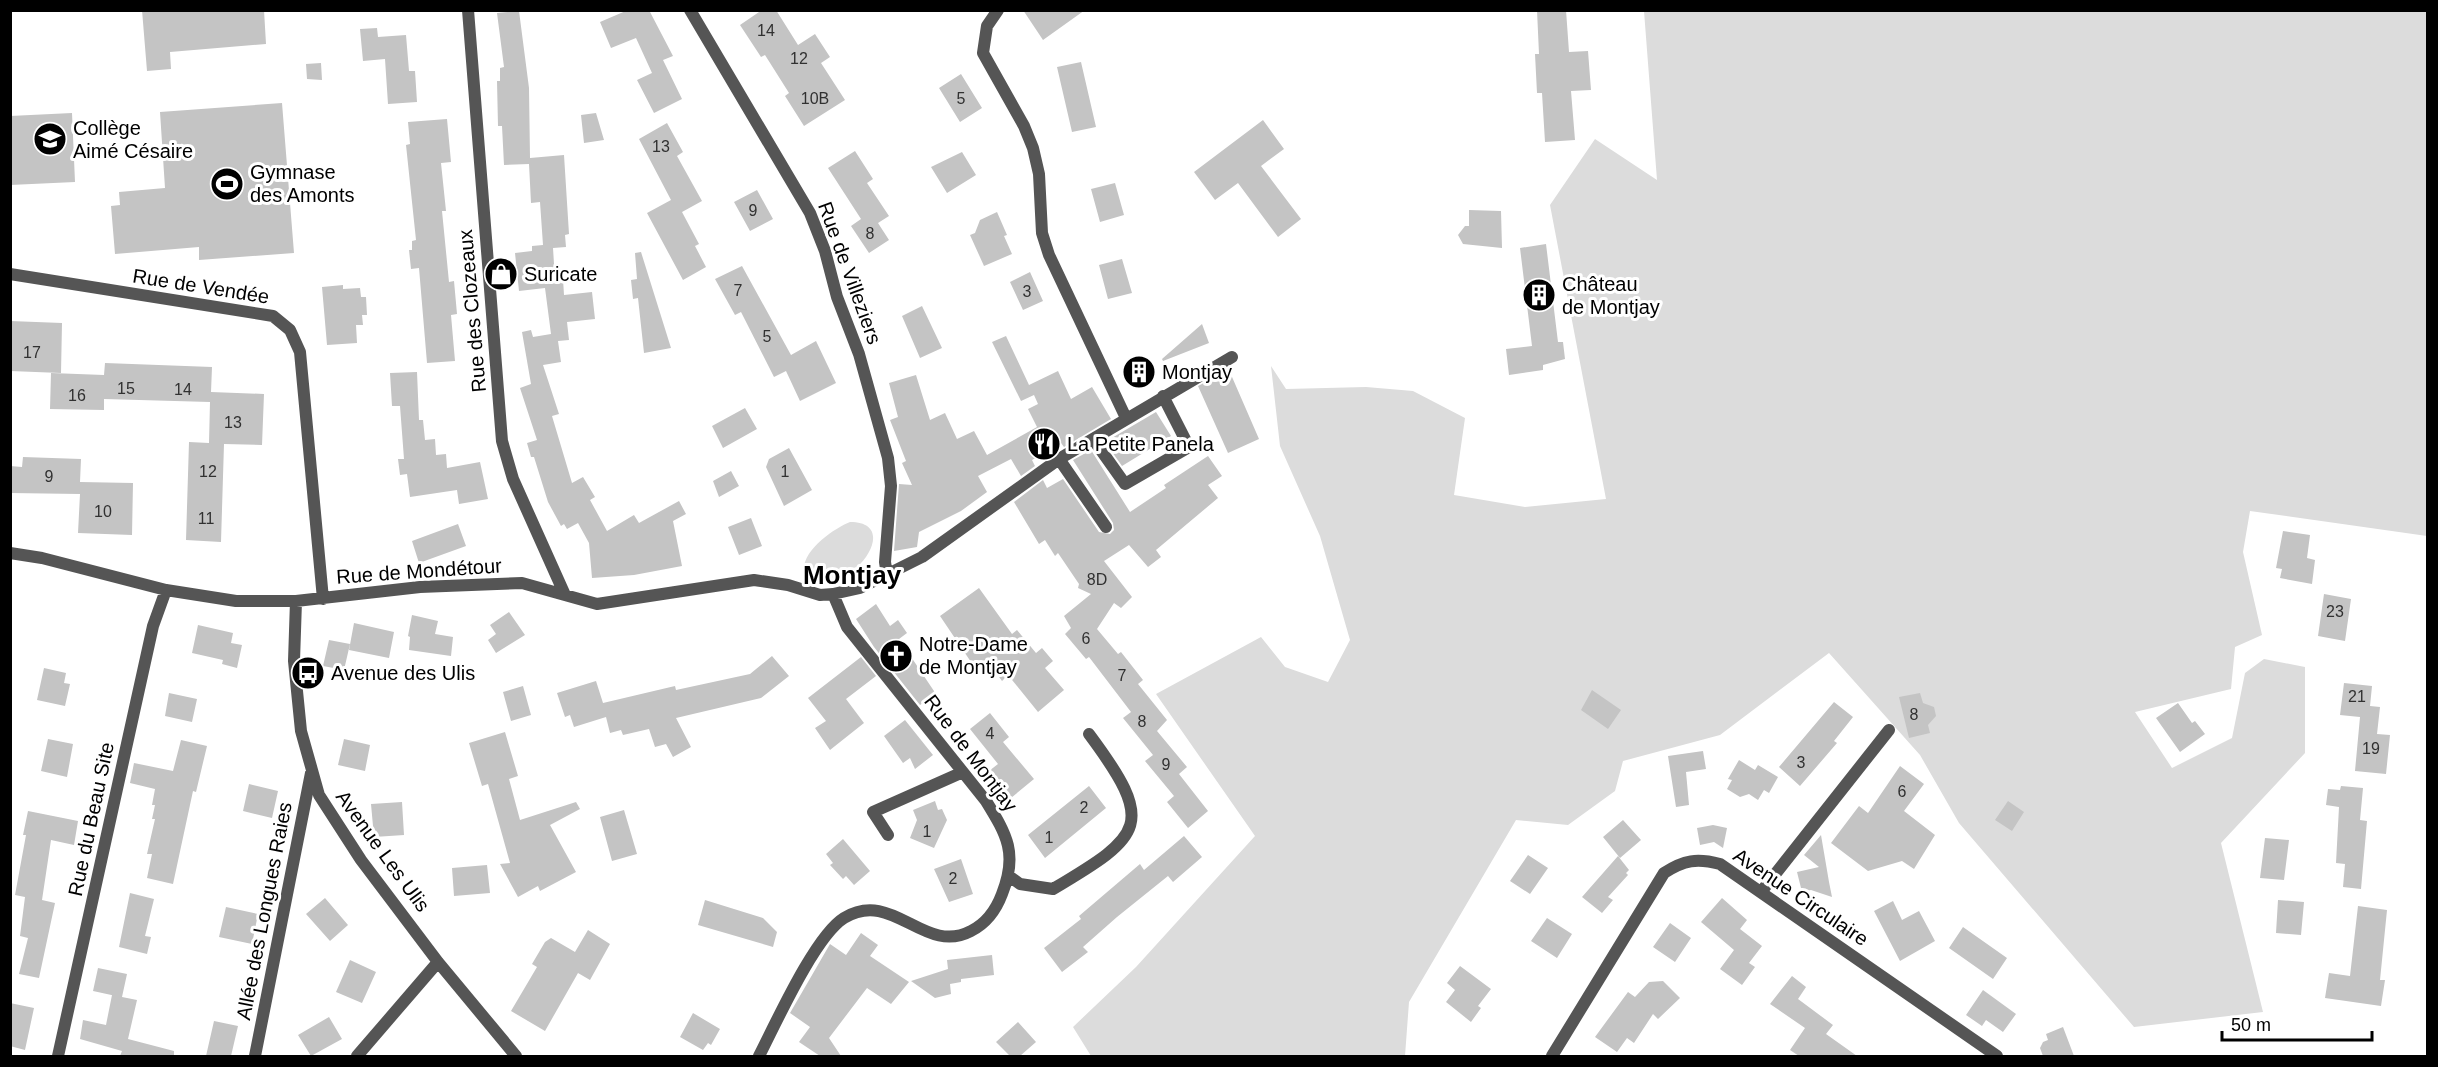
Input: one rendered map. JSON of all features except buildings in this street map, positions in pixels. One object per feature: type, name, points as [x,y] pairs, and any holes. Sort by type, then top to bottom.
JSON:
[{"type":"street","name":"Rue des Clozeaux","points":[[468,10],[502,441],[516,489],[565,595]]},
{"type":"street","name":"Rue de Villeziers","points":[[690,10],[810,213],[825,251],[837,297],[859,354],[888,458],[891,486],[885,562],[887,575]]},
{"type":"street","points":[[998,10],[987,26],[983,54],[1034,148],[1039,174],[1042,233],[1049,255],[1126,418]]},
{"type":"street","name":"Rue de Vendée","points":[[10,274],[273,316],[290,330],[300,352],[323,599]]},
{"type":"street","points":[[833,594],[860,588],[922,557],[1059,459],[1232,357]]},
{"type":"street","points":[[1093,439],[1125,484],[1189,447],[1163,396]]},
{"type":"street","points":[[1059,459],[1106,527]]},
{"type":"street","name":"Rue de Mondétour","points":[[10,553],[42,558],[166,590],[236,601],[296,601],[420,587],[522,584],[597,604],[616,603],[754,580],[788,585],[820,595],[833,594]]},
{"type":"street","name":"Rue du Beau Site","points":[[58,1056],[153,626],[166,590]]},
{"type":"street","name":"Rue de Montjay","points":[[759,1056],[810,956],[842,918],[861,909],[886,911],[938,937],[960,937],[988,920],[1010,876],[1010,853],[1005,832],[963,772],[847,627],[833,594]]},
{"type":"street","name":"Avenue Les Ulis","points":[[296,601],[294,662],[301,731],[319,795],[332,819],[438,962],[516,1056]]},
{"type":"street","points":[[1761,892],[1889,730]]},
{"type":"street","points":[[1010,876],[1020,884],[1053,889],[1099,862],[1126,837],[1134,820],[1127,792],[1117,771],[1089,734]]},
{"type":"street","name":"Allée des Longues Raies","points":[[255,1056],[311,772]]},
{"type":"street","points":[[888,835],[873,812],[963,772]]},
{"type":"street","name":"Avenue Circulaire","points":[[1553,1056],[1664,873],[1680,862],[1700,859],[1720,864],[1997,1056]]},
{"type":"street","points":[[357,1056],[438,962]]},
{"type":"shaded area","points":[[1644,11],[2427,11],[2427,536],[2250,511],[2243,552],[2262,635],[2235,647],[2231,689],[2135,712],[2172,768],[2232,738],[2245,673],[2264,659],[2305,667],[2305,753],[2221,843],[2263,1012],[2134,1027],[1959,823],[1920,755],[1829,653],[1720,735],[1623,761],[1615,791],[1568,825],[1516,820],[1409,1002],[1405,1056],[1091,1056],[1073,1027],[1136,967],[1255,836],[1156,694],[1261,637],[1285,667],[1328,682],[1350,640],[1320,536],[1280,446],[1271,366],[1286,389],[1366,387],[1413,391],[1465,418],[1454,495],[1525,507],[1606,499],[1550,205],[1595,139],[1657,180]]},
{"type":"shaded area","points":[[850,522],[866,525],[872,533],[872,544],[866,557],[842,578],[826,583],[810,582],[805,573],[804,564],[808,555],[824,538]]},
{"type":"place","name":"Collège Aimé Césaire","points":[[50,139]]},
{"type":"place","name":"Gymnase des Amonts","points":[[227,184]]},
{"type":"place","name":"Suricate","points":[[501,274]]},
{"type":"place","name":"Château de Montjay","points":[[1539,295]]},
{"type":"place","name":"Montjay","points":[[1139,372]]},
{"type":"place","name":"La Petite Panela","points":[[1044,444]]},
{"type":"place","name":"Notre-Dame de Montjay","points":[[896,656]]},
{"type":"place","name":"Avenue des Ulis","points":[[308,673]]},
{"type":"district","name":"Montjay","points":[[852,575]]}]
